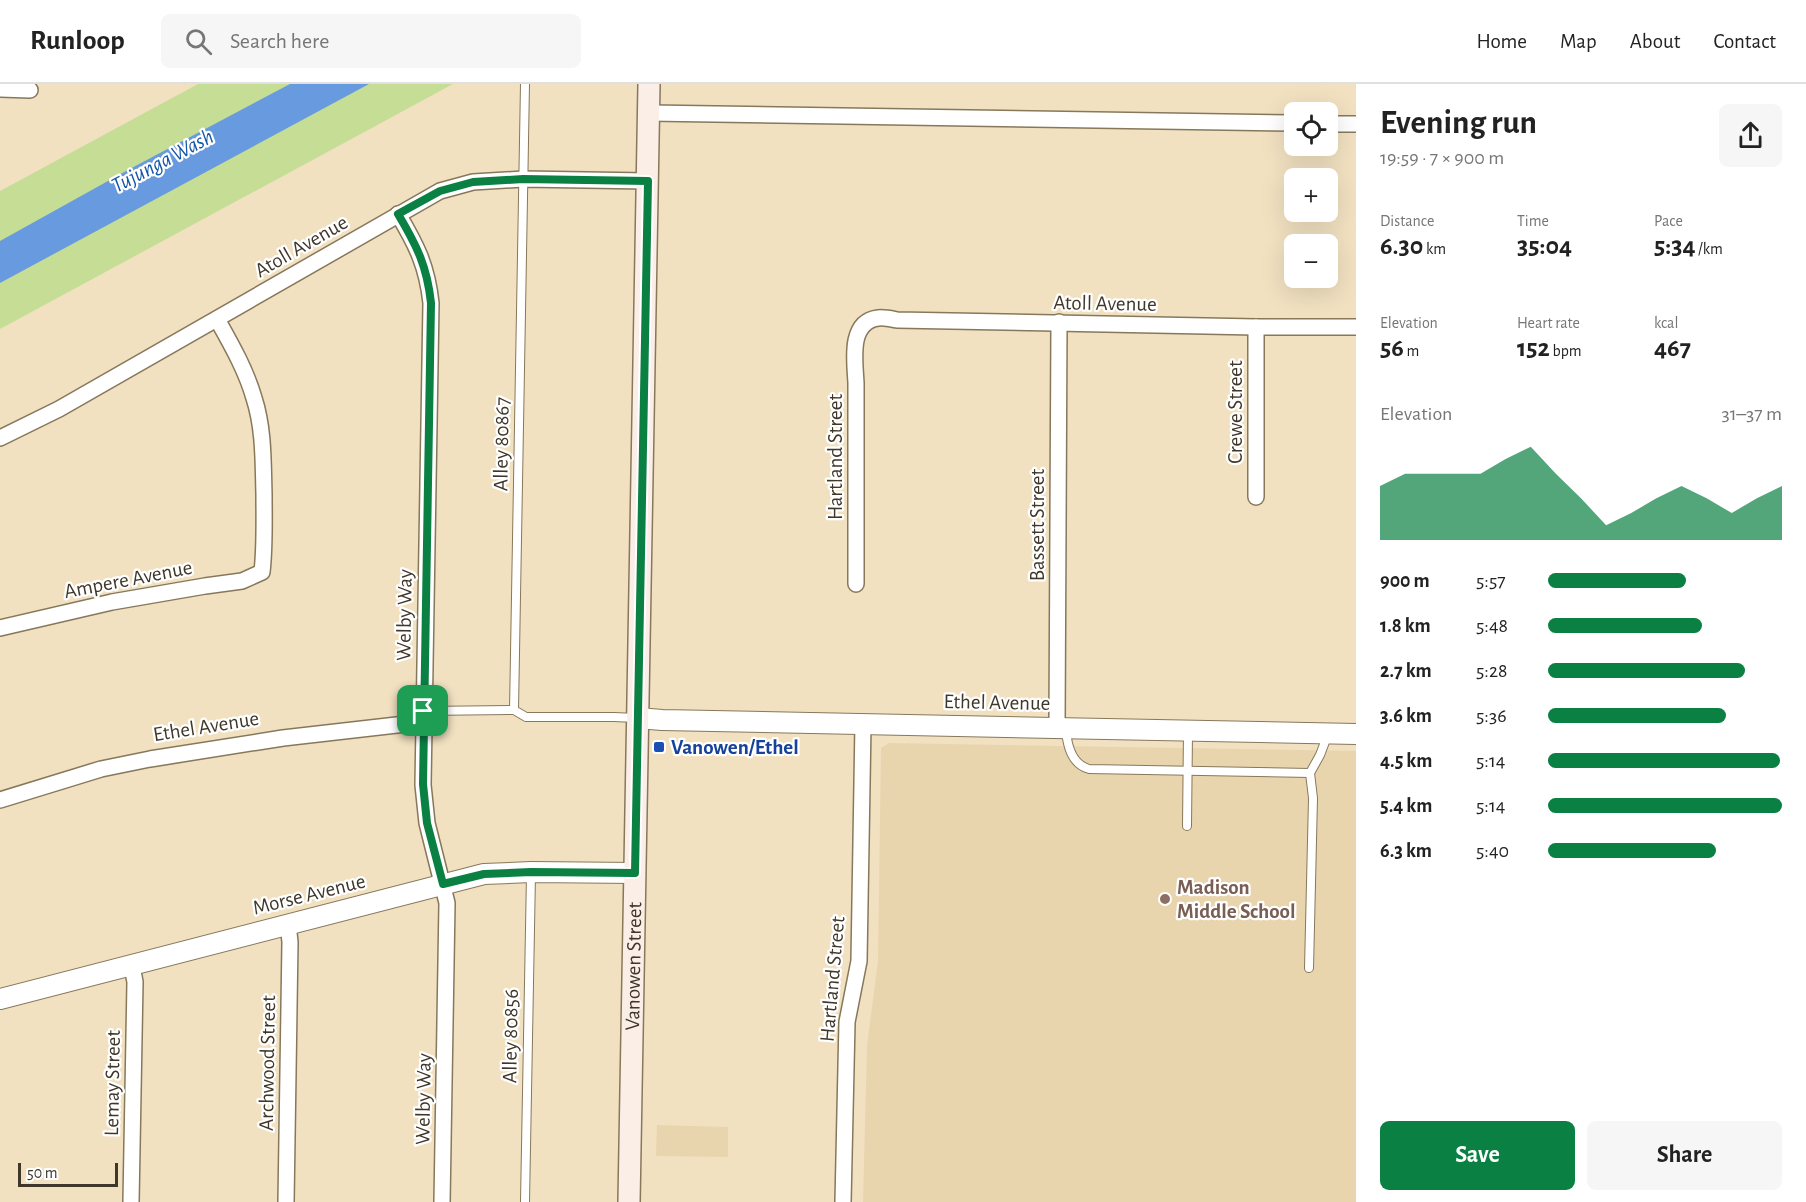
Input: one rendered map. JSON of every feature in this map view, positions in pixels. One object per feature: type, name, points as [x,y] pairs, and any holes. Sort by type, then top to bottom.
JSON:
[{"type":"main road","name":"Vanowen Street","points":[[629,1202],[649,84]]},
{"type":"street","points":[[0,89],[30,90]]},
{"type":"street","points":[[649,113],[1284,123]]},
{"type":"street","points":[[1338,124],[1356,124]]},
{"type":"street","name":"Atoll Avenue","points":[[0,438],[60,409],[440,191],[473,182],[523,179],[648,181]]},
{"type":"street","name":"Welby Way","points":[[398,214],[421,255],[428,279],[431,303],[423,784],[427,823],[447,903],[442,1202]]},
{"type":"street","name":"Atoll Avenue","points":[[859,332],[867,322],[879,318],[1257,327],[1356,327]]},
{"type":"street","name":"Ampere Avenue","points":[[0,628],[112,602],[242,581],[262,572],[264,550],[263,459],[260,426],[254,398],[244,372],[217,319]]},
{"type":"street","name":"Bassett Street","points":[[1059,322],[1062,727]]},
{"type":"street","name":"Crewe Street","points":[[1256,497],[1257,327]]},
{"type":"street","name":"Hartland Street","points":[[856,584],[854,352],[859,332]]},
{"type":"street","name":"Ethel Avenue","points":[[0,800],[100,769],[150,759],[423,716]]},
{"type":"street","name":"Ethel Avenue","points":[[638,718],[1356,734]]},
{"type":"street","name":"Hartland Street","points":[[843,1202],[847,1022],[859,961],[863,724]]},
{"type":"street","name":"Morse Avenue","points":[[0,999],[484,874],[635,873]]},
{"type":"street","name":"Archwood Street","points":[[286,1202],[290,942],[288,924]]},
{"type":"street","name":"Lemay Street","points":[[131,1202],[135,982],[132,966]]},
{"type":"lane","name":"Alley 80867","points":[[514,710],[525,84]]},
{"type":"lane","points":[[423,716],[514,710],[526,717],[638,718]]},
{"type":"lane","points":[[1062,727],[1071,756],[1084,768],[1310,773]]},
{"type":"lane","points":[[1187,826],[1188,730]]},
{"type":"lane","points":[[1310,968],[1313,798],[1310,773],[1329,733]]},
{"type":"lane","name":"Alley 80856","points":[[525,1202],[531,872]]},
{"type":"shaded area","points":[[889,743],[1356,751],[1356,1202],[863,1202],[867,1045],[878,961],[881,748]]},
{"type":"shaded area","points":[[657,1125],[728,1127],[728,1157],[656,1156]]},
{"type":"green space","points":[[198,84],[453,84],[0,329],[0,191]]},
{"type":"water","name":"Tujunga Wash","points":[[290,84],[369,84],[0,283],[0,241]]},
{"type":"place","name":"Vanowen/Ethel","points":[[659,747]]},
{"type":"place","name":"Madison Middle School","points":[[1165,899]]},
{"type":"route","points":[[523,179],[648,181],[635,873],[484,874],[443,884],[427,823],[423,784],[423,711],[431,303],[428,279],[421,255],[398,214],[440,191],[473,182],[523,179]]}]
